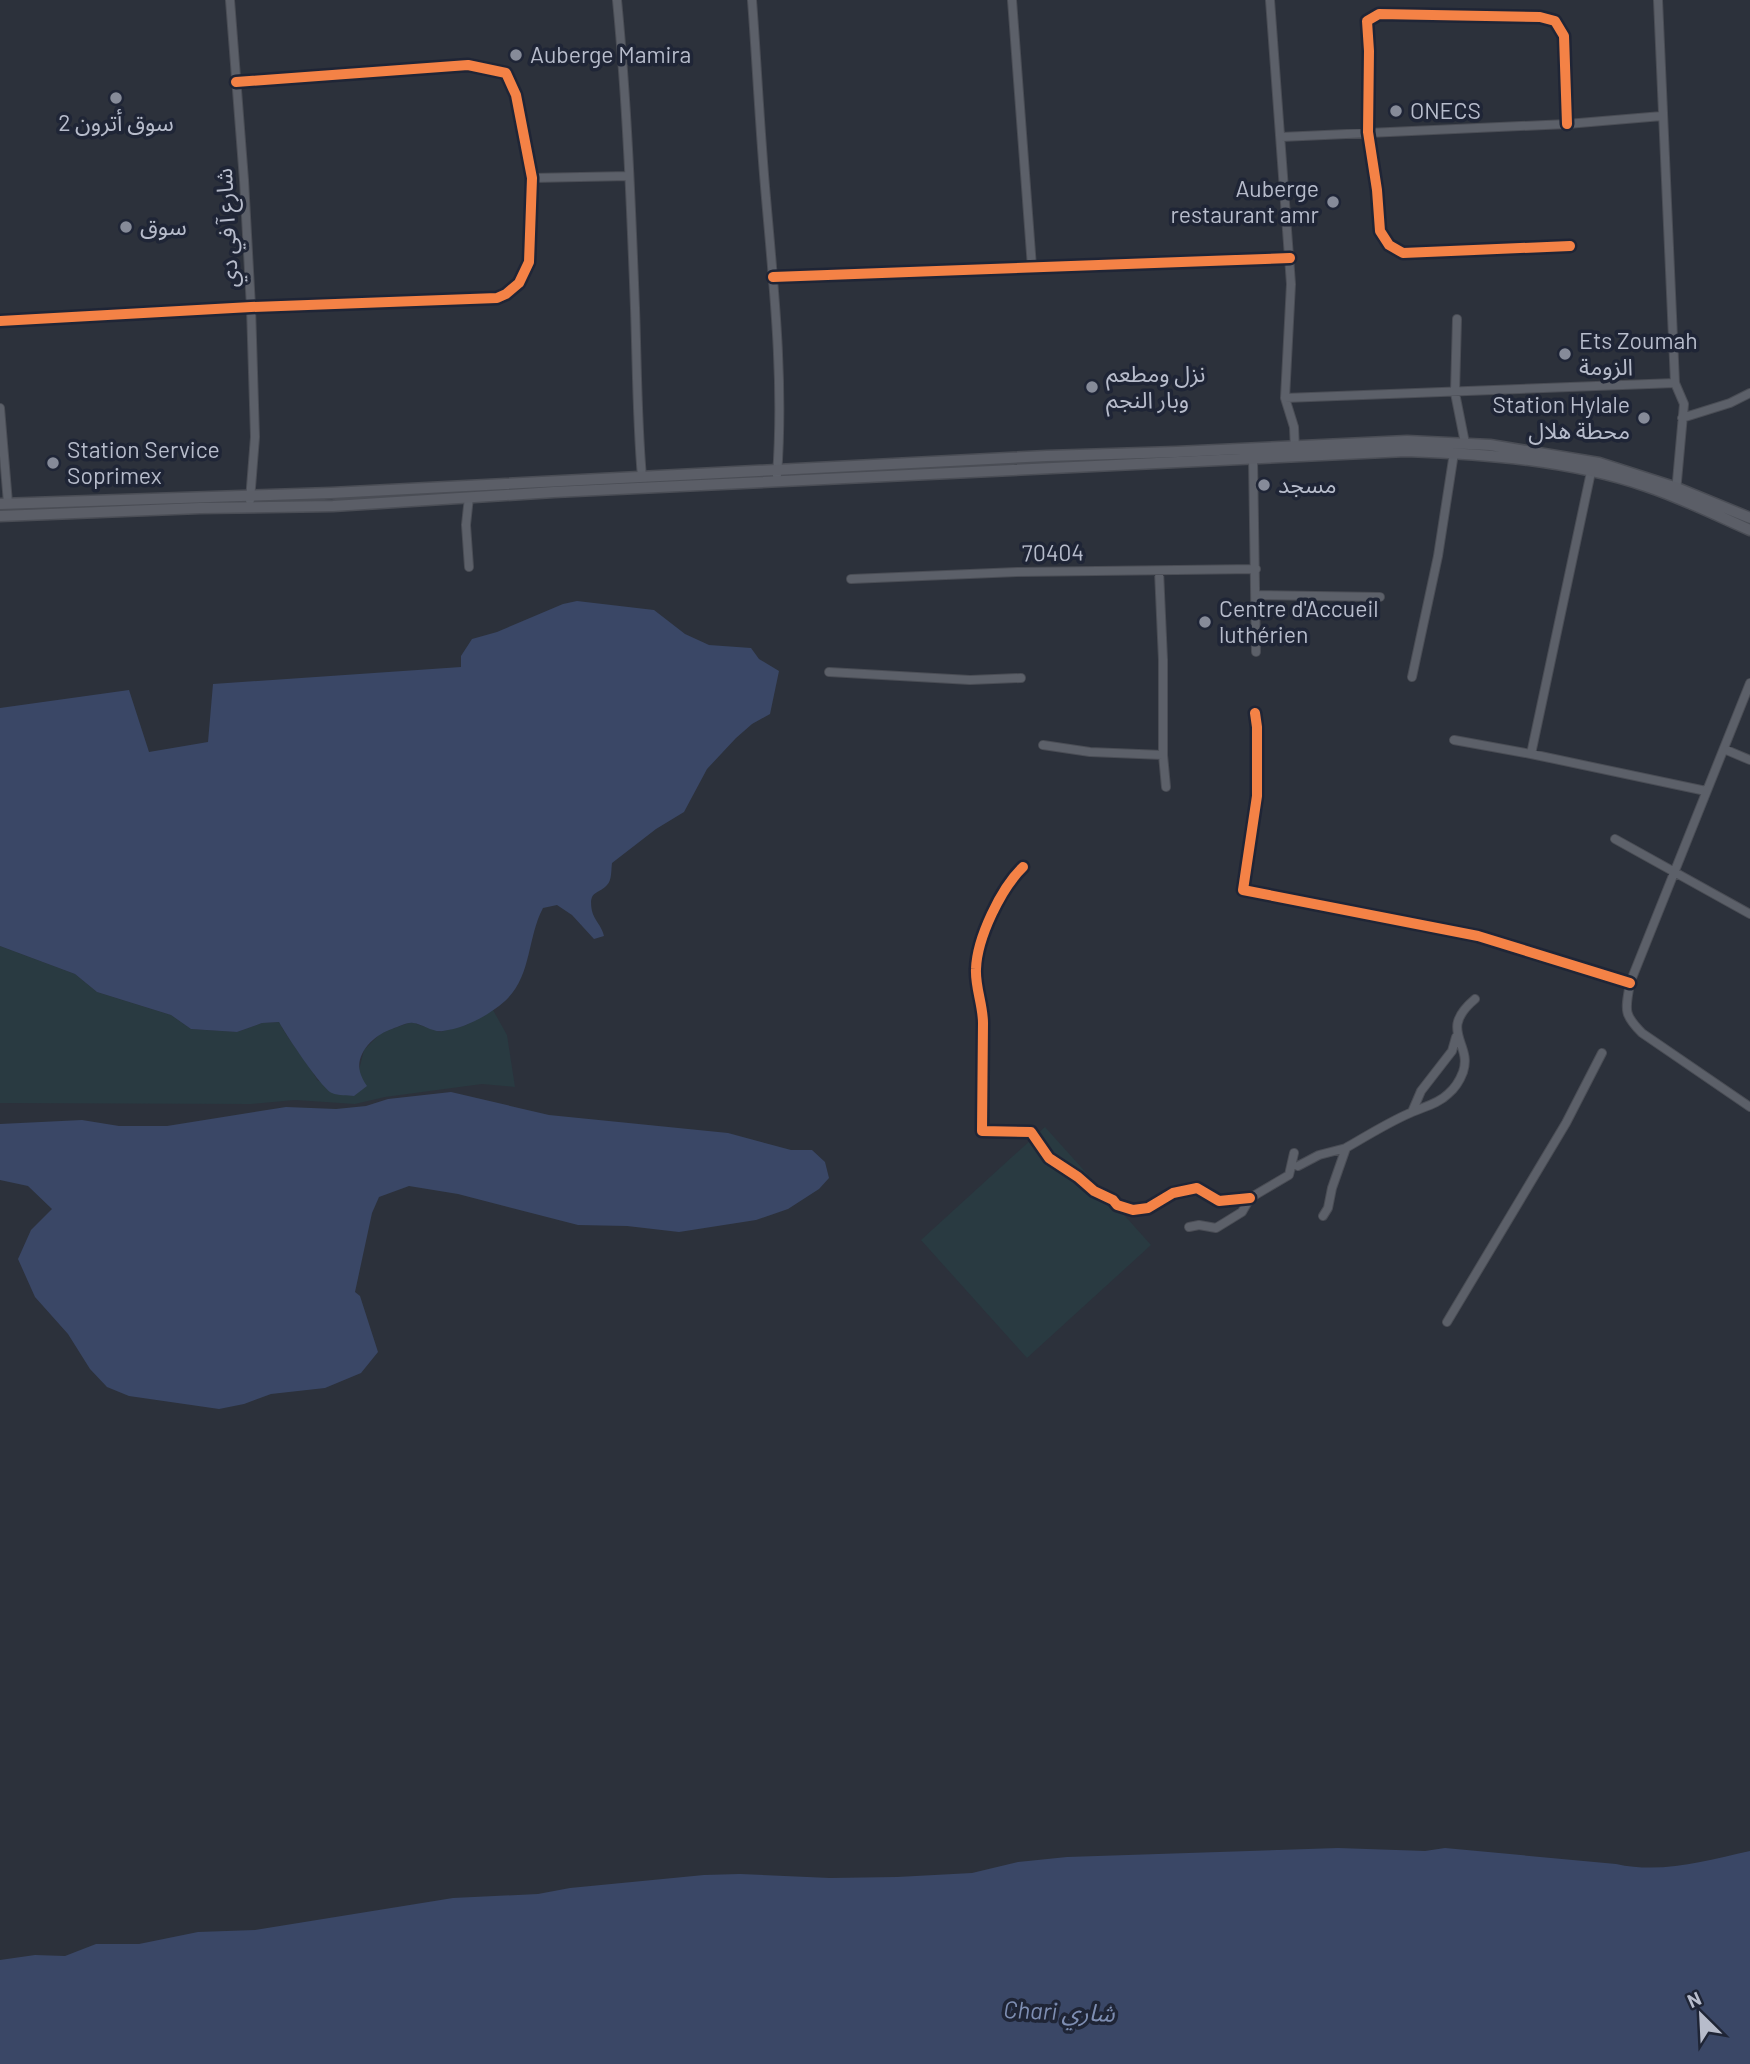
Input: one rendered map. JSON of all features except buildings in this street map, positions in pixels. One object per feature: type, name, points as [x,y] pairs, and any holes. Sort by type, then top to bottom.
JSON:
[{"type":"main road","points":[[0,516],[333,506],[777,475],[1295,451],[1406,441],[1465,443],[1530,451],[1599,464],[1750,518]]},
{"type":"main road","points":[[4,504],[250,496],[642,477],[777,475],[1253,458],[1295,451],[1406,451],[1518,458],[1591,471],[1676,492],[1750,530]]},
{"type":"street","name":"شارع آ في دي","points":[[230,0],[251,307],[255,437],[250,509]]},
{"type":"street","points":[[617,0],[624,69],[642,477]]},
{"type":"street","points":[[752,0],[773,277],[780,418],[777,475]]},
{"type":"street","points":[[1012,0],[1032,267]]},
{"type":"street","points":[[1270,0],[1291,284],[1285,398],[1294,427],[1295,451]]},
{"type":"street","points":[[1658,0],[1675,383],[1684,404],[1676,492]]},
{"type":"street","points":[[1567,124],[1564,36],[1555,21],[1540,17],[1379,14],[1367,21],[1368,132],[1380,231],[1389,245],[1403,253],[1570,246]]},
{"type":"street","points":[[0,321],[251,307],[497,298],[506,295],[519,283],[529,262],[532,178],[516,95],[506,73],[468,65],[236,82]]},
{"type":"street","points":[[1281,137],[1567,124],[1662,116]]},
{"type":"street","points":[[532,178],[629,176]]},
{"type":"street","points":[[773,277],[1290,258]]},
{"type":"street","points":[[1457,319],[1455,393],[1465,443]]},
{"type":"street","points":[[1285,398],[1675,383]]},
{"type":"street","points":[[1682,418],[1730,403],[1750,393]]},
{"type":"street","points":[[0,408],[4,504]]},
{"type":"street","points":[[1412,677],[1438,556],[1454,453]]},
{"type":"street","points":[[1253,458],[1256,652]]},
{"type":"street","points":[[1531,754],[1591,471]]},
{"type":"street","points":[[469,497],[466,526],[469,567]]},
{"type":"street","name":"70404","points":[[851,579],[1017,572],[1256,569]]},
{"type":"street","points":[[1159,571],[1166,787]]},
{"type":"street","points":[[1256,595],[1380,597]]},
{"type":"street","points":[[829,672],[970,680],[1021,678]]},
{"type":"street","points":[[1750,684],[1630,983],[1626,1007],[1629,1020],[1635,1026],[1688,1066],[1750,1107]]},
{"type":"street","points":[[1255,713],[1257,796],[1243,890],[1478,936],[1630,983]]},
{"type":"street","points":[[1454,740],[1706,791]]},
{"type":"street","points":[[1043,745],[1090,752],[1163,755]]},
{"type":"street","points":[[1724,749],[1750,760]]},
{"type":"street","points":[[1615,839],[1750,914]]},
{"type":"street","points":[[1023,867],[1015,875],[988,922],[980,942],[976,969],[983,1020],[982,1131],[1031,1132],[1049,1157],[1094,1191],[1113,1200],[1117,1205],[1133,1210],[1148,1208],[1174,1193],[1197,1188],[1219,1201],[1250,1198],[1289,1175],[1294,1153]]},
{"type":"street","points":[[1298,1166],[1319,1155],[1343,1149],[1446,1096],[1464,1070],[1456,1028],[1461,1014],[1475,999]]},
{"type":"street","points":[[1412,1112],[1421,1091],[1452,1051],[1457,1035]]},
{"type":"street","points":[[1447,1322],[1566,1123],[1602,1053]]},
{"type":"street","points":[[1323,1216],[1328,1208],[1346,1148],[1343,1149]]},
{"type":"street","points":[[1189,1227],[1199,1225],[1216,1228],[1242,1212],[1250,1198]]},
{"type":"shaded area","points":[[0,946],[75,974],[97,992],[171,1015],[191,1029],[237,1032],[262,1023],[279,1022],[318,1081],[359,1070],[364,1050],[381,1033],[411,1022],[440,1032],[466,1025],[493,1010],[507,1035],[515,1087],[482,1084],[385,1097],[355,1104],[295,1100],[251,1104],[0,1103]]},
{"type":"shaded area","points":[[1045,1127],[1151,1245],[1027,1358],[921,1240]]},
{"type":"water","points":[[577,601],[654,610],[685,634],[709,645],[751,648],[759,659],[779,671],[770,714],[752,724],[707,769],[684,812],[656,829],[612,863],[609,883],[591,899],[593,914],[604,936],[594,939],[572,915],[557,905],[543,908],[525,968],[514,991],[505,1001],[491,1012],[460,1027],[436,1031],[411,1023],[386,1031],[364,1051],[359,1065],[367,1086],[354,1096],[334,1094],[327,1089],[304,1061],[279,1022],[262,1023],[237,1032],[191,1029],[171,1015],[97,992],[75,974],[0,946],[0,708],[129,690],[149,752],[208,742],[213,684],[461,667],[461,656],[472,639]]},
{"type":"water","points":[[451,1092],[549,1115],[728,1133],[791,1150],[812,1150],[825,1162],[829,1178],[819,1189],[788,1209],[756,1220],[679,1232],[627,1226],[578,1225],[458,1194],[409,1186],[379,1197],[372,1213],[355,1292],[360,1296],[378,1352],[361,1373],[325,1388],[271,1394],[244,1404],[219,1409],[129,1396],[107,1387],[90,1369],[68,1334],[35,1297],[18,1259],[31,1230],[52,1209],[28,1186],[0,1180],[0,1124],[82,1120],[119,1126],[167,1126],[286,1107],[336,1109],[366,1106],[388,1099]]},
{"type":"water","name":"Chari شاري","points":[[1338,1848],[1425,1851],[1445,1848],[1650,1868],[1683,1865],[1750,1851],[1750,2064],[0,2064],[0,1960],[35,1955],[65,1956],[96,1944],[139,1944],[198,1932],[255,1930],[453,1898],[538,1894],[570,1888],[704,1875],[897,1877],[972,1873],[1018,1862],[1067,1857]]},
{"type":"cycle path","points":[[1567,124],[1564,36],[1555,21],[1540,17],[1379,14],[1367,21],[1368,132],[1380,231],[1389,245],[1403,253],[1570,246]]},
{"type":"cycle path","points":[[0,321],[251,307],[497,298],[519,283],[529,262],[532,178],[516,95],[506,73],[468,65],[236,82]]},
{"type":"cycle path","points":[[773,277],[1290,258]]},
{"type":"cycle path","points":[[1255,713],[1257,796],[1243,890],[1478,936],[1630,983]]},
{"type":"cycle path","points":[[1023,867],[999,900],[977,957],[976,976],[983,1023],[982,1131],[1031,1132],[1049,1158],[1094,1191],[1113,1200],[1117,1205],[1133,1210],[1148,1208],[1173,1193],[1197,1188],[1219,1201],[1250,1198]]},
{"type":"place","name":"Auberge Mamira","points":[[516,55]]},
{"type":"place","name":"سوق أترون 2","points":[[116,98]]},
{"type":"place","name":"ONECS","points":[[1396,111]]},
{"type":"place","name":"Auberge restaurant amr","points":[[1333,202]]},
{"type":"place","name":"سوق","points":[[126,227]]},
{"type":"place","name":"Ets Zoumah الزومة","points":[[1565,354]]},
{"type":"place","name":"نزل ومطعم وبار النجم","points":[[1092,387]]},
{"type":"place","name":"Station Hylale محطة هلال","points":[[1644,418]]},
{"type":"place","name":"Station Service Soprimex","points":[[53,463]]},
{"type":"place","name":"مسجد","points":[[1264,485]]},
{"type":"place","name":"Centre d'Accueil luthérien","points":[[1205,622]]}]
